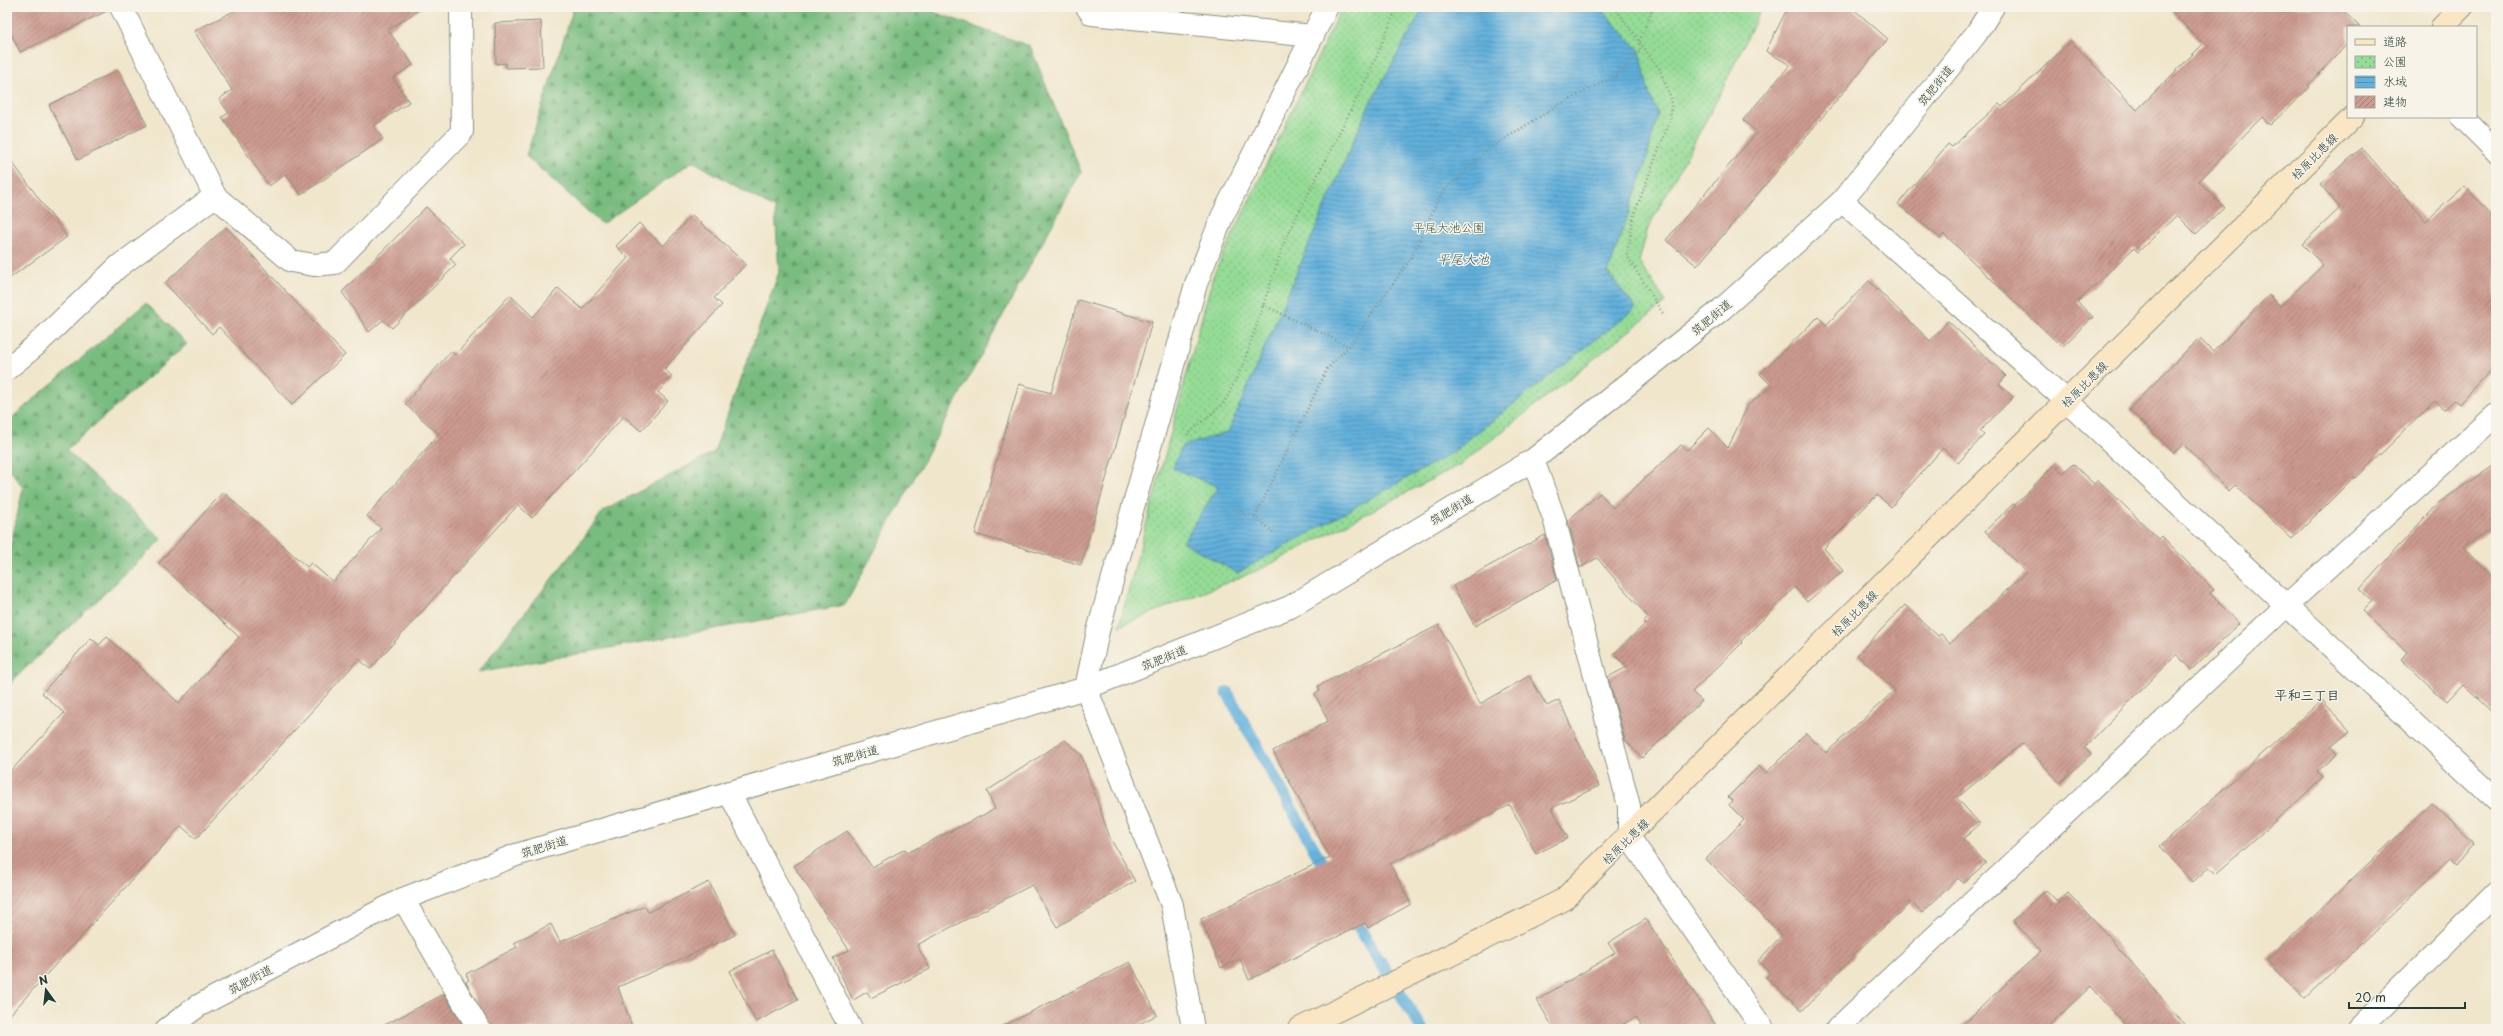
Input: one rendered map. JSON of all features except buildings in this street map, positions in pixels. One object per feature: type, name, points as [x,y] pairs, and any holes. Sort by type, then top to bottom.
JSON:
[{"type":"main road","points":[[2443,26],[2462,7]]},
{"type":"main road","name":"桧原比恵線","points":[[1299,1029],[1563,900],[1629,837],[2352,118]]},
{"type":"street","points":[[120,7],[215,196],[291,261],[314,265],[335,263],[462,132],[461,7]]},
{"type":"street","points":[[1087,7],[1092,14],[1313,36]]},
{"type":"street","points":[[1193,1029],[1172,905],[1086,688],[1098,631],[1196,284],[1222,217],[1327,7]]},
{"type":"street","name":"筑肥街道","points":[[167,1029],[198,1006],[404,899],[516,855],[1086,688],[1290,606],[1533,460],[1722,309],[1842,201],[1976,34],[1993,7]]},
{"type":"street","points":[[2463,118],[2496,151]]},
{"type":"street","points":[[7,369],[35,346],[119,266],[215,196]]},
{"type":"street","points":[[1842,201],[2067,401],[2496,800]]},
{"type":"street","points":[[1838,1029],[2287,605],[2496,415]]},
{"type":"street","points":[[1533,460],[1554,518],[1627,798],[1629,837],[1763,1029]]},
{"type":"street","points":[[729,792],[851,1029]]},
{"type":"street","points":[[2359,1029],[2496,893]]},
{"type":"street","points":[[404,899],[479,1029]]},
{"type":"path","points":[[1183,438],[1224,404],[1243,365],[1285,240],[1370,72],[1397,7]]},
{"type":"path","points":[[1614,7],[1660,70],[1672,101],[1670,120],[1633,217],[1627,256],[1664,317]]},
{"type":"path","points":[[1644,7],[1652,12]]},
{"type":"path","points":[[1255,518],[1327,368],[1349,346],[1411,258],[1441,194],[1487,150],[1560,104],[1618,75],[1640,51],[1639,42],[1654,7]]},
{"type":"path","points":[[1263,305],[1349,346]]},
{"type":"path","points":[[1231,509],[1255,518],[1273,532]]},
{"type":"green space","points":[[574,7],[920,7],[1030,46],[1081,172],[845,605],[478,672],[580,543],[603,511],[714,452],[779,272],[775,209],[693,161],[602,224],[526,156]]},
{"type":"green space","name":"平尾大池","points":[[1342,7],[1762,7],[1718,98],[1648,228],[1639,262],[1666,302],[1461,464],[1261,569],[1119,626],[1213,276]]},
{"type":"green space","points":[[146,303],[187,344],[66,450],[162,539],[12,681],[7,694],[7,563],[23,488],[7,465],[7,422]]},
{"type":"water","name":"平尾大池","points":[[1424,7],[1599,7],[1640,51],[1649,93],[1658,114],[1644,169],[1608,273],[1636,308],[1450,454],[1237,573],[1183,542],[1218,487],[1173,468],[1182,446],[1228,432],[1369,105]]},
{"type":"waterway","points":[[1227,692],[1329,876]]},
{"type":"waterway","points":[[1350,913],[1422,1029]]},
{"type":"district","name":"平和三丁目","points":[[2307,694]]},
{"type":"park label","name":"平尾大池公園","points":[[1449,227]]}]
